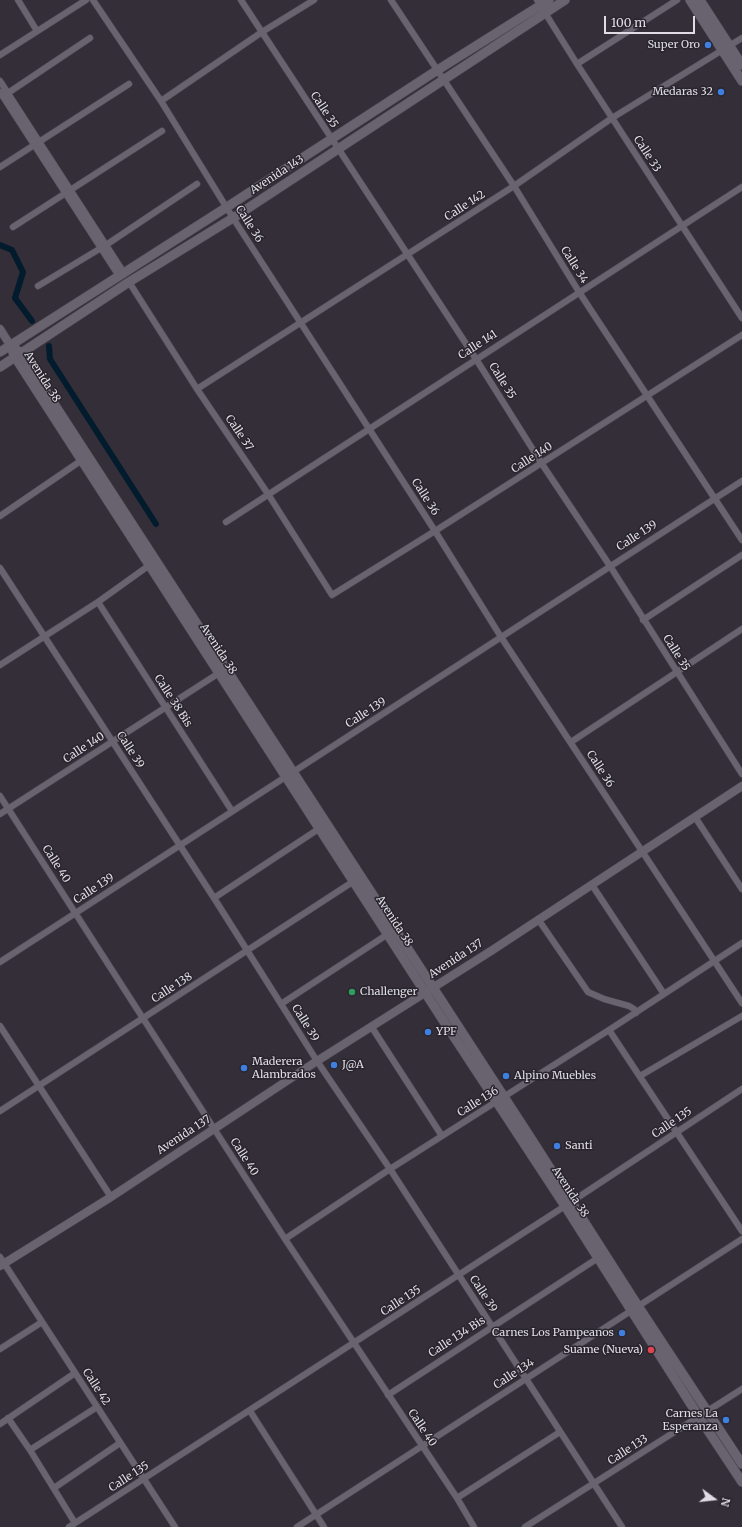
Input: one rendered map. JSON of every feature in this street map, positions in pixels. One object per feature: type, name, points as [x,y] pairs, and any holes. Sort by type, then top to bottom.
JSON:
[{"type":"main road","name":"Avenida 143","points":[[0,367],[130,282],[233,218],[443,80],[549,0]]},
{"type":"main road","name":"Avenida 143","points":[[0,352],[227,207],[436,70],[541,6],[565,0]]},
{"type":"main road","points":[[690,0],[726,48],[742,65]]},
{"type":"main road","points":[[700,0],[742,81]]},
{"type":"main road","name":"Avenida 38","points":[[10,346],[18,355],[568,1204],[634,1308],[699,1417],[742,1482]]},
{"type":"main road","name":"Avenida 38","points":[[18,355],[82,460],[153,563],[219,673],[290,775],[320,828],[388,934],[429,990]]},
{"type":"main road","name":"Avenida 38","points":[[568,1204],[598,1258],[707,1411],[742,1464]]},
{"type":"street","points":[[18,0],[37,30]]},
{"type":"street","points":[[0,55],[86,0]]},
{"type":"street","name":"Calle 36","points":[[93,0],[161,101],[233,218],[370,429],[501,638],[742,1003]]},
{"type":"street","name":"Calle 35","points":[[241,0],[476,358],[542,464],[610,566],[742,774]]},
{"type":"street","points":[[161,101],[262,32],[314,0]]},
{"type":"street","name":"Calle 34","points":[[391,0],[514,186],[579,292],[742,540]]},
{"type":"street","points":[[576,64],[677,0]]},
{"type":"street","name":"Calle 33","points":[[541,6],[576,64],[742,318]]},
{"type":"street","points":[[2,95],[90,38]]},
{"type":"street","name":"Calle 142","points":[[197,389],[514,186],[612,118],[742,38]]},
{"type":"street","points":[[0,81],[2,95],[37,143],[122,274]]},
{"type":"street","points":[[0,167],[129,84]]},
{"type":"street","points":[[13,227],[162,131]]},
{"type":"street","points":[[38,286],[103,246],[197,184]]},
{"type":"street","name":"Calle 141","points":[[226,522],[370,429],[476,358],[682,227],[742,187]]},
{"type":"street","name":"Calle 37","points":[[130,282],[197,389],[268,494],[332,595]]},
{"type":"street","points":[[0,329],[10,346]]},
{"type":"street","name":"Calle 140","points":[[332,595],[435,532],[742,335]]},
{"type":"street","points":[[0,516],[82,460]]},
{"type":"street","name":"Calle 139","points":[[0,962],[742,481]]},
{"type":"street","points":[[643,620],[742,555]]},
{"type":"street","points":[[0,665],[98,602],[153,563]]},
{"type":"street","name":"Calle 39","points":[[0,568],[214,898],[317,1061],[390,1169],[622,1527]]},
{"type":"street","name":"Calle 38 Bis","points":[[98,602],[232,811]]},
{"type":"street","points":[[570,742],[742,629]]},
{"type":"street","name":"Calle 140","points":[[0,814],[219,673]]},
{"type":"street","name":"Avenida 137","points":[[1,1262],[111,1197],[317,1061],[592,885],[742,786]]},
{"type":"street","name":"Calle 40","points":[[0,796],[285,1239],[457,1498],[474,1527]]},
{"type":"street","points":[[695,817],[742,889]]},
{"type":"street","points":[[214,898],[320,828]]},
{"type":"street","name":"Calle 138","points":[[0,1111],[354,881]]},
{"type":"street","points":[[592,885],[664,994]]},
{"type":"street","points":[[538,919],[588,992],[604,999],[629,1006],[636,1012]]},
{"type":"street","points":[[282,1004],[388,934]]},
{"type":"street","name":"Calle 136","points":[[285,1239],[390,1169],[609,1030],[742,942]]},
{"type":"street","points":[[640,1076],[742,1016]]},
{"type":"street","points":[[0,1026],[111,1197]]},
{"type":"street","points":[[371,1026],[442,1136]]},
{"type":"street","points":[[609,1030],[742,1231]]},
{"type":"street","name":"Calle 135","points":[[68,1527],[250,1411],[742,1089]]},
{"type":"street","name":"Calle 134","points":[[297,1527],[742,1239]]},
{"type":"street","name":"Calle 134 Bis","points":[[388,1395],[598,1258]]},
{"type":"street","name":"Calle 42","points":[[1,1262],[42,1322],[175,1527]]},
{"type":"street","points":[[0,1348],[42,1322]]},
{"type":"street","points":[[0,1424],[75,1373]]},
{"type":"street","name":"Calle 133","points":[[525,1527],[742,1389]]},
{"type":"street","points":[[30,1450],[97,1407]]},
{"type":"street","points":[[250,1411],[324,1527]]},
{"type":"street","points":[[8,1418],[30,1450],[75,1523]]},
{"type":"street","points":[[457,1498],[560,1432]]},
{"type":"street","points":[[54,1488],[120,1443]]},
{"type":"waterway","points":[[0,245],[12,250],[23,272],[15,298],[32,321]]},
{"type":"waterway","points":[[49,346],[50,359],[156,524]]},
{"type":"place","name":"Super Oro","points":[[708,45]]},
{"type":"place","name":"Medaras 32","points":[[721,92]]},
{"type":"place","name":"Challenger","points":[[352,992]]},
{"type":"place","name":"YPF","points":[[428,1032]]},
{"type":"place","name":"J@A","points":[[334,1065]]},
{"type":"place","name":"Maderera Alambrados","points":[[244,1068]]},
{"type":"place","name":"Alpino Muebles","points":[[506,1076]]},
{"type":"place","name":"Santi","points":[[557,1146]]},
{"type":"place","name":"Carnes Los Pampeanos","points":[[622,1333]]},
{"type":"place","name":"Suame (Nueva)","points":[[651,1350]]},
{"type":"place","name":"Carnes La Esperanza","points":[[726,1420]]}]
